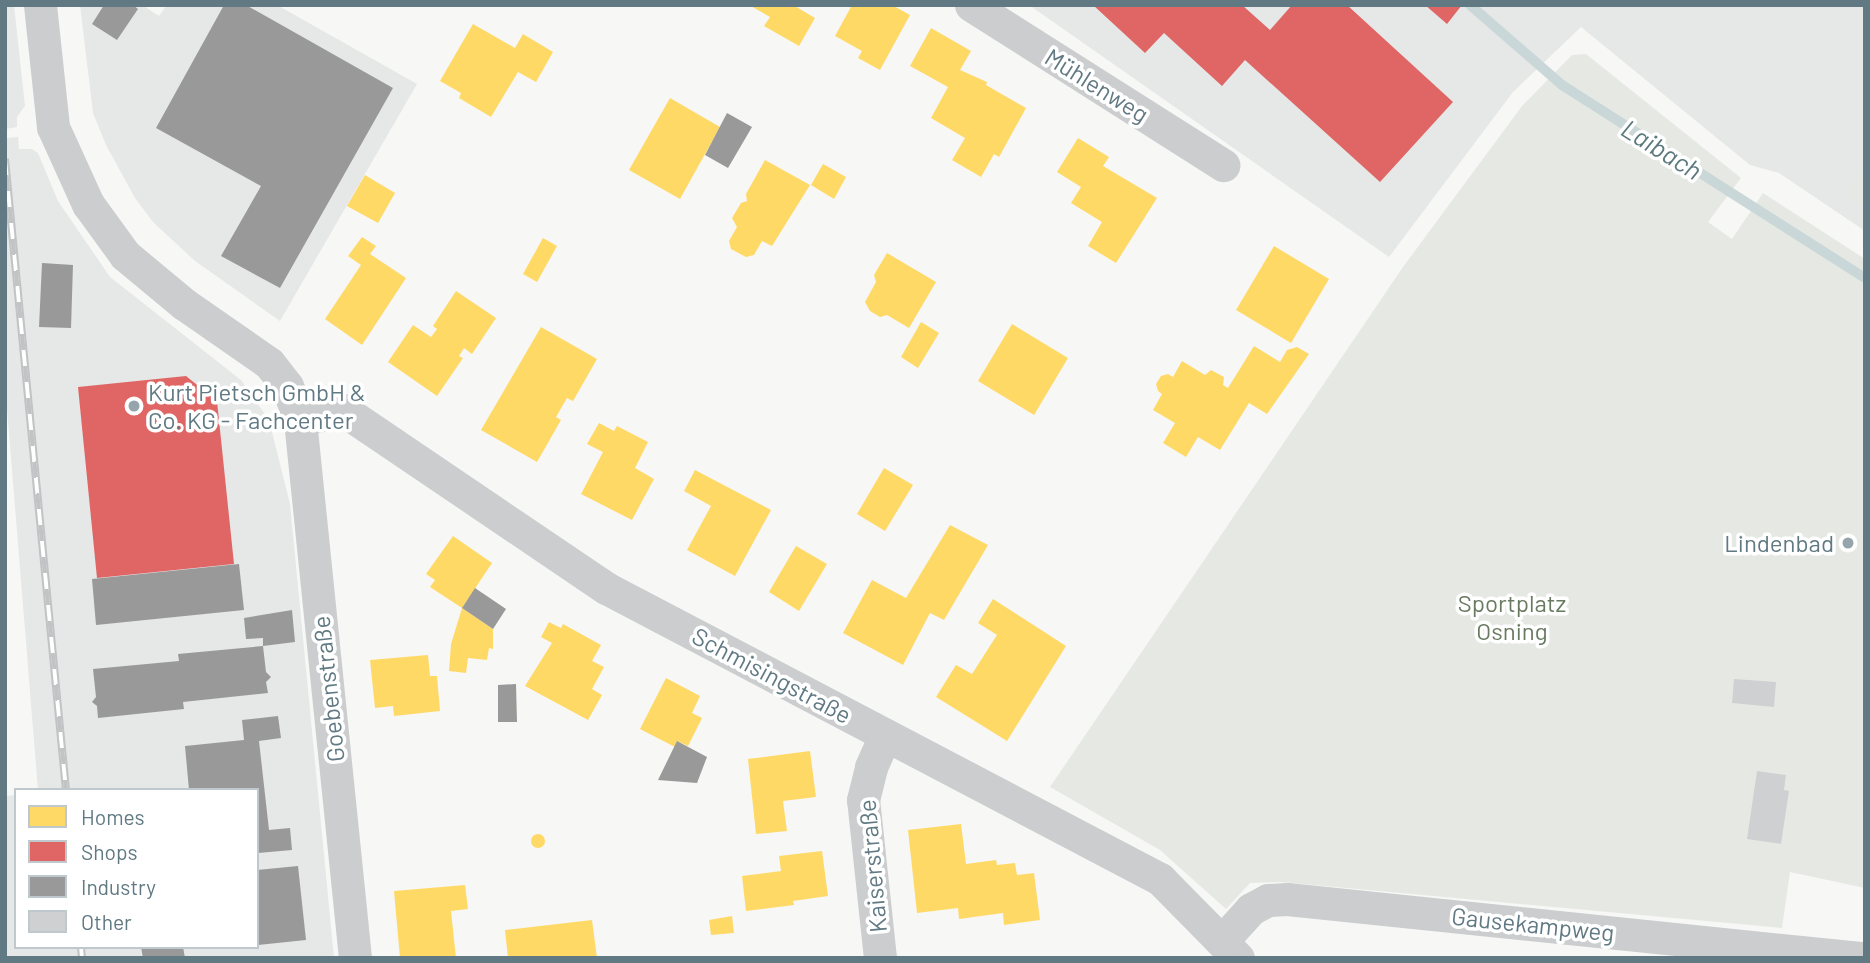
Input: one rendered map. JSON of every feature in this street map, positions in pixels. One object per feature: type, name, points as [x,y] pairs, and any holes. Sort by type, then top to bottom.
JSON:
[{"type":"street","name":"Goebenstraße","points":[[40,5],[52,127],[88,204],[125,255],[184,304],[269,363],[287,386],[300,420],[355,958]]},
{"type":"street","name":"Mühlenweg","points":[[971,5],[1223,165]]},
{"type":"street","name":"Schmisingstraße","points":[[300,420],[343,410],[606,587],[1160,878],[1230,950]]},
{"type":"street","name":"Kaiserstraße","points":[[880,958],[863,800],[871,767],[886,735]]},
{"type":"street","name":"Gausekampweg","points":[[1230,950],[1251,909],[1268,900],[1287,899],[1860,958]]},
{"type":"shaded area","points":[[5,5],[14,5],[25,106],[17,117],[17,127],[5,129]]},
{"type":"shaded area","points":[[80,5],[142,5],[159,16],[167,5],[277,5],[417,84],[280,321],[195,261],[153,222],[135,198],[106,145],[93,113]]},
{"type":"shaded area","points":[[1029,5],[1865,5],[1865,231],[1779,173],[1750,165],[1581,27],[1513,92],[1389,257]]},
{"type":"shaded area","points":[[18,137],[19,149],[32,149],[38,153],[58,201],[110,277],[241,380],[269,420],[290,504],[334,958],[5,958],[5,796],[14,795],[14,949],[259,949],[259,788],[38,788],[5,384],[5,138]]},
{"type":"green space","name":"Sportplatz Osning","points":[[1586,54],[1741,178],[1708,222],[1732,239],[1763,193],[1865,259],[1865,888],[1790,872],[1782,928],[1281,882],[1250,883],[1226,909],[1160,850],[1050,787],[1403,267],[1522,106],[1572,55]]},
{"type":"green space","points":[[1865,164],[1865,207],[1845,194]]},
{"type":"building: Homes","points":[[749,5],[793,5],[815,18],[799,46],[764,26],[770,17]]},
{"type":"building: Homes","points":[[852,5],[892,5],[910,15],[880,70],[858,58],[862,51],[835,36]]},
{"type":"building: Homes","points":[[473,24],[515,48],[523,34],[553,52],[536,82],[518,72],[491,117],[459,98],[461,93],[440,81]]},
{"type":"building: Homes","points":[[931,28],[971,51],[960,70],[987,82],[986,85],[1026,108],[999,157],[994,154],[981,177],[952,160],[965,138],[931,118],[948,87],[910,66]]},
{"type":"building: Homes","points":[[670,98],[720,127],[680,199],[629,170]]},
{"type":"building: Homes","points":[[1078,138],[1109,157],[1103,166],[1157,198],[1116,263],[1088,246],[1102,222],[1071,203],[1081,187],[1057,172]]},
{"type":"building: Homes","points":[[765,160],[810,185],[772,246],[762,241],[754,255],[746,257],[731,249],[729,241],[737,227],[732,218],[741,203],[747,201],[746,194]]},
{"type":"building: Homes","points":[[823,164],[846,177],[834,199],[811,185]]},
{"type":"building: Homes","points":[[365,175],[395,193],[378,223],[347,206]]},
{"type":"building: Homes","points":[[362,237],[376,246],[370,254],[406,278],[362,345],[325,319],[361,265],[348,256]]},
{"type":"building: Homes","points":[[543,238],[557,246],[537,282],[523,274]]},
{"type":"building: Homes","points":[[1274,246],[1329,279],[1291,343],[1236,310]]},
{"type":"building: Homes","points":[[887,253],[936,282],[909,328],[887,315],[880,317],[870,311],[865,302],[876,282],[874,275]]},
{"type":"building: Homes","points":[[456,291],[496,318],[472,354],[464,348],[459,356],[463,358],[437,396],[388,362],[413,325],[431,337],[437,329],[433,326]]},
{"type":"building: Homes","points":[[921,322],[939,333],[918,368],[901,357]]},
{"type":"building: Homes","points":[[1012,324],[1068,358],[1034,415],[978,381]]},
{"type":"building: Homes","points":[[541,327],[597,359],[573,401],[567,398],[556,417],[561,420],[537,462],[481,430]]},
{"type":"building: Homes","points":[[1254,346],[1280,362],[1287,350],[1297,347],[1309,354],[1267,414],[1249,403],[1220,450],[1198,437],[1186,457],[1163,443],[1175,423],[1153,410],[1162,394],[1156,384],[1161,376],[1168,374],[1173,377],[1182,361],[1205,375],[1211,370],[1224,377],[1223,385],[1228,388]]},
{"type":"building: Homes","points":[[599,423],[614,431],[617,426],[648,442],[635,468],[654,479],[632,520],[581,494],[603,452],[587,444]]},
{"type":"building: Homes","points":[[884,468],[913,485],[885,531],[857,514]]},
{"type":"building: Homes","points":[[695,470],[771,510],[735,576],[687,550],[711,506],[684,491]]},
{"type":"building: Homes","points":[[950,525],[988,545],[944,620],[930,613],[903,665],[843,633],[872,580],[906,598]]},
{"type":"building: Homes","points":[[453,536],[492,563],[462,608],[430,587],[435,580],[426,574]]},
{"type":"building: Homes","points":[[796,546],[827,564],[799,611],[769,592]]},
{"type":"building: Homes","points":[[993,599],[1066,646],[1007,741],[936,697],[956,665],[972,674],[997,635],[978,623]]},
{"type":"building: Homes","points":[[462,608],[493,629],[493,649],[489,648],[487,660],[468,658],[466,673],[449,671],[451,644]]},
{"type":"building: Homes","points":[[549,622],[561,628],[563,624],[601,645],[592,661],[604,667],[592,689],[602,695],[588,720],[525,686],[552,643],[541,637]]},
{"type":"building: Homes","points":[[428,655],[430,676],[437,676],[440,711],[394,716],[393,706],[375,708],[370,660]]},
{"type":"building: Homes","points":[[666,678],[700,696],[692,713],[702,718],[688,746],[677,741],[675,747],[640,729]]},
{"type":"building: Homes","points":[[810,751],[816,797],[783,801],[787,831],[756,834],[748,759]]},
{"type":"building: Homes","points":[[961,824],[966,864],[996,860],[997,865],[1015,863],[1017,875],[1034,873],[1040,920],[1004,925],[1003,913],[959,919],[958,908],[917,913],[908,830]]},
{"type":"building: Homes","points":[[535,834],[541,834],[545,841],[541,848],[535,848],[531,844],[531,838]]},
{"type":"building: Homes","points":[[822,851],[828,896],[793,901],[794,905],[746,911],[742,876],[781,871],[779,856]]},
{"type":"building: Homes","points":[[465,885],[468,909],[451,911],[456,958],[400,958],[394,891]]},
{"type":"building: Homes","points":[[732,916],[734,933],[711,935],[709,920]]},
{"type":"building: Homes","points":[[592,920],[597,958],[508,958],[505,930]]},
{"type":"building: Shops","points":[[1093,5],[1242,5],[1270,30],[1292,5],[1347,5],[1453,102],[1380,182],[1245,60],[1222,86],[1164,33],[1145,53]]},
{"type":"building: Shops","points":[[1425,5],[1462,5],[1447,24]]},
{"type":"building: Shops","points":[[186,376],[217,401],[234,564],[97,578],[78,387]]},
{"type":"building: Industry","points":[[104,5],[133,5],[138,9],[117,40],[92,24]]},
{"type":"building: Industry","points":[[224,5],[246,5],[393,88],[280,288],[221,256],[261,186],[156,128]]},
{"type":"building: Industry","points":[[727,113],[752,127],[728,168],[705,155]]},
{"type":"building: Industry","points":[[42,263],[73,265],[71,328],[39,327]]},
{"type":"building: Industry","points":[[239,564],[244,610],[96,625],[92,579]]},
{"type":"building: Industry","points":[[475,588],[506,609],[493,629],[462,608]]},
{"type":"building: Industry","points":[[292,610],[295,642],[263,646],[263,638],[246,639],[244,618]]},
{"type":"building: Industry","points":[[263,646],[266,672],[271,677],[266,682],[268,693],[183,702],[184,709],[98,718],[97,706],[92,702],[96,697],[93,669],[179,661],[178,654]]},
{"type":"building: Industry","points":[[516,684],[517,722],[498,722],[498,685]]},
{"type":"building: Industry","points":[[278,716],[281,738],[259,741],[269,830],[290,828],[292,850],[259,853],[259,788],[189,788],[185,746],[244,740],[242,720]]},
{"type":"building: Industry","points":[[677,741],[707,757],[697,783],[658,780]]},
{"type":"building: Industry","points":[[298,866],[306,940],[259,945],[259,870]]},
{"type":"building: Industry","points":[[141,949],[183,949],[185,958],[143,958]]},
{"type":"building: Other","points":[[1734,679],[1776,682],[1774,707],[1732,703]]},
{"type":"building: Other","points":[[1757,771],[1786,775],[1784,790],[1789,791],[1781,844],[1747,839]]},
{"type":"waterway","name":"Laibach","points":[[1470,5],[1562,85],[1865,278]]},
{"type":"railway","points":[[5,159],[66,788]]},
{"type":"railway","points":[[81,949],[82,958]]},
{"type":"place","name":"Kurt Pietsch GmbH & Co. KG - Fachcenter","points":[[134,406]]},
{"type":"place","name":"Lindenbad","points":[[1848,543]]}]
